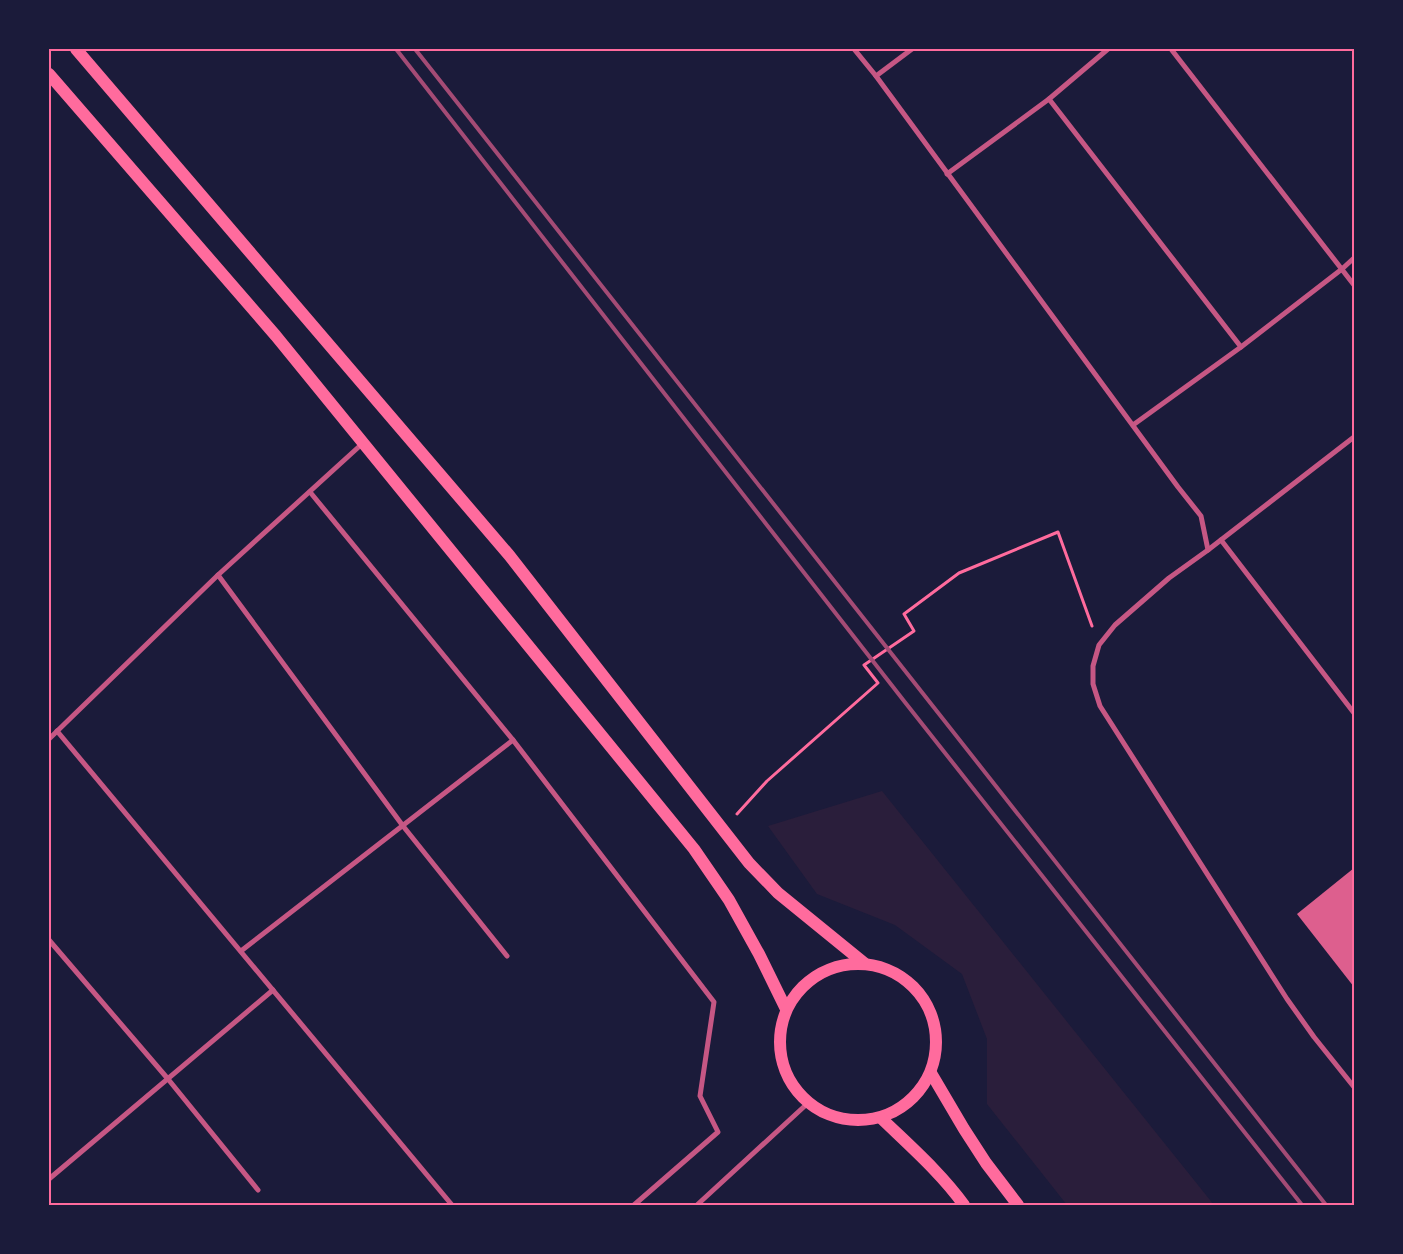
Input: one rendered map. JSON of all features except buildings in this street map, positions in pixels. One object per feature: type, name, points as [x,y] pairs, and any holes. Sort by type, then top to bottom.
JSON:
[{"type":"main road","points":[[76,49],[508,555],[749,864],[778,893],[864,963]]},
{"type":"main road","points":[[49,74],[276,336],[694,849],[733,908],[759,954],[786,1009]]},
{"type":"main road","points":[[864,963],[893,970],[917,988],[932,1014],[937,1044],[931,1073],[911,1100],[881,1118],[868,1122],[856,1122],[830,1116],[808,1103],[791,1084],[782,1060],[780,1034],[786,1009],[800,989],[818,974],[840,964],[864,963]]},
{"type":"main road","points":[[931,1073],[986,1163],[1018,1205]]},
{"type":"main road","points":[[881,1118],[949,1187],[964,1205]]},
{"type":"street","points":[[854,49],[876,76],[1201,516],[1208,550]]},
{"type":"street","points":[[876,76],[912,49]]},
{"type":"street","points":[[947,174],[1049,99],[1108,49]]},
{"type":"street","points":[[1171,49],[1354,285]]},
{"type":"street","points":[[1049,99],[1241,347]]},
{"type":"street","points":[[1133,426],[1241,347],[1354,258]]},
{"type":"street","points":[[1354,436],[1208,550],[1169,578],[1114,625],[1099,645],[1093,666],[1094,684],[1100,706],[1287,999],[1314,1038],[1354,1087]]},
{"type":"street","points":[[49,739],[218,576],[363,443]]},
{"type":"street","points":[[310,492],[513,740],[714,1002],[700,1096],[718,1132],[634,1205]]},
{"type":"street","points":[[1221,540],[1354,713]]},
{"type":"street","points":[[218,576],[402,826],[507,956]]},
{"type":"street","points":[[58,731],[452,1205]]},
{"type":"street","points":[[240,951],[513,740]]},
{"type":"street","points":[[49,940],[168,1079],[258,1190]]},
{"type":"street","points":[[49,1179],[273,990]]},
{"type":"street","points":[[697,1205],[808,1103]]},
{"type":"path","points":[[740,810],[767,781],[878,683],[864,665],[914,631],[904,614],[959,573],[1058,532],[1099,645]]},
{"type":"shaded area","points":[[882,791],[1214,1205],[1067,1205],[987,1104],[987,1039],[962,974],[895,925],[817,894],[768,826]]},
{"type":"railway","points":[[396,49],[904,701],[1302,1205]]},
{"type":"railway","points":[[415,49],[1326,1205]]}]
